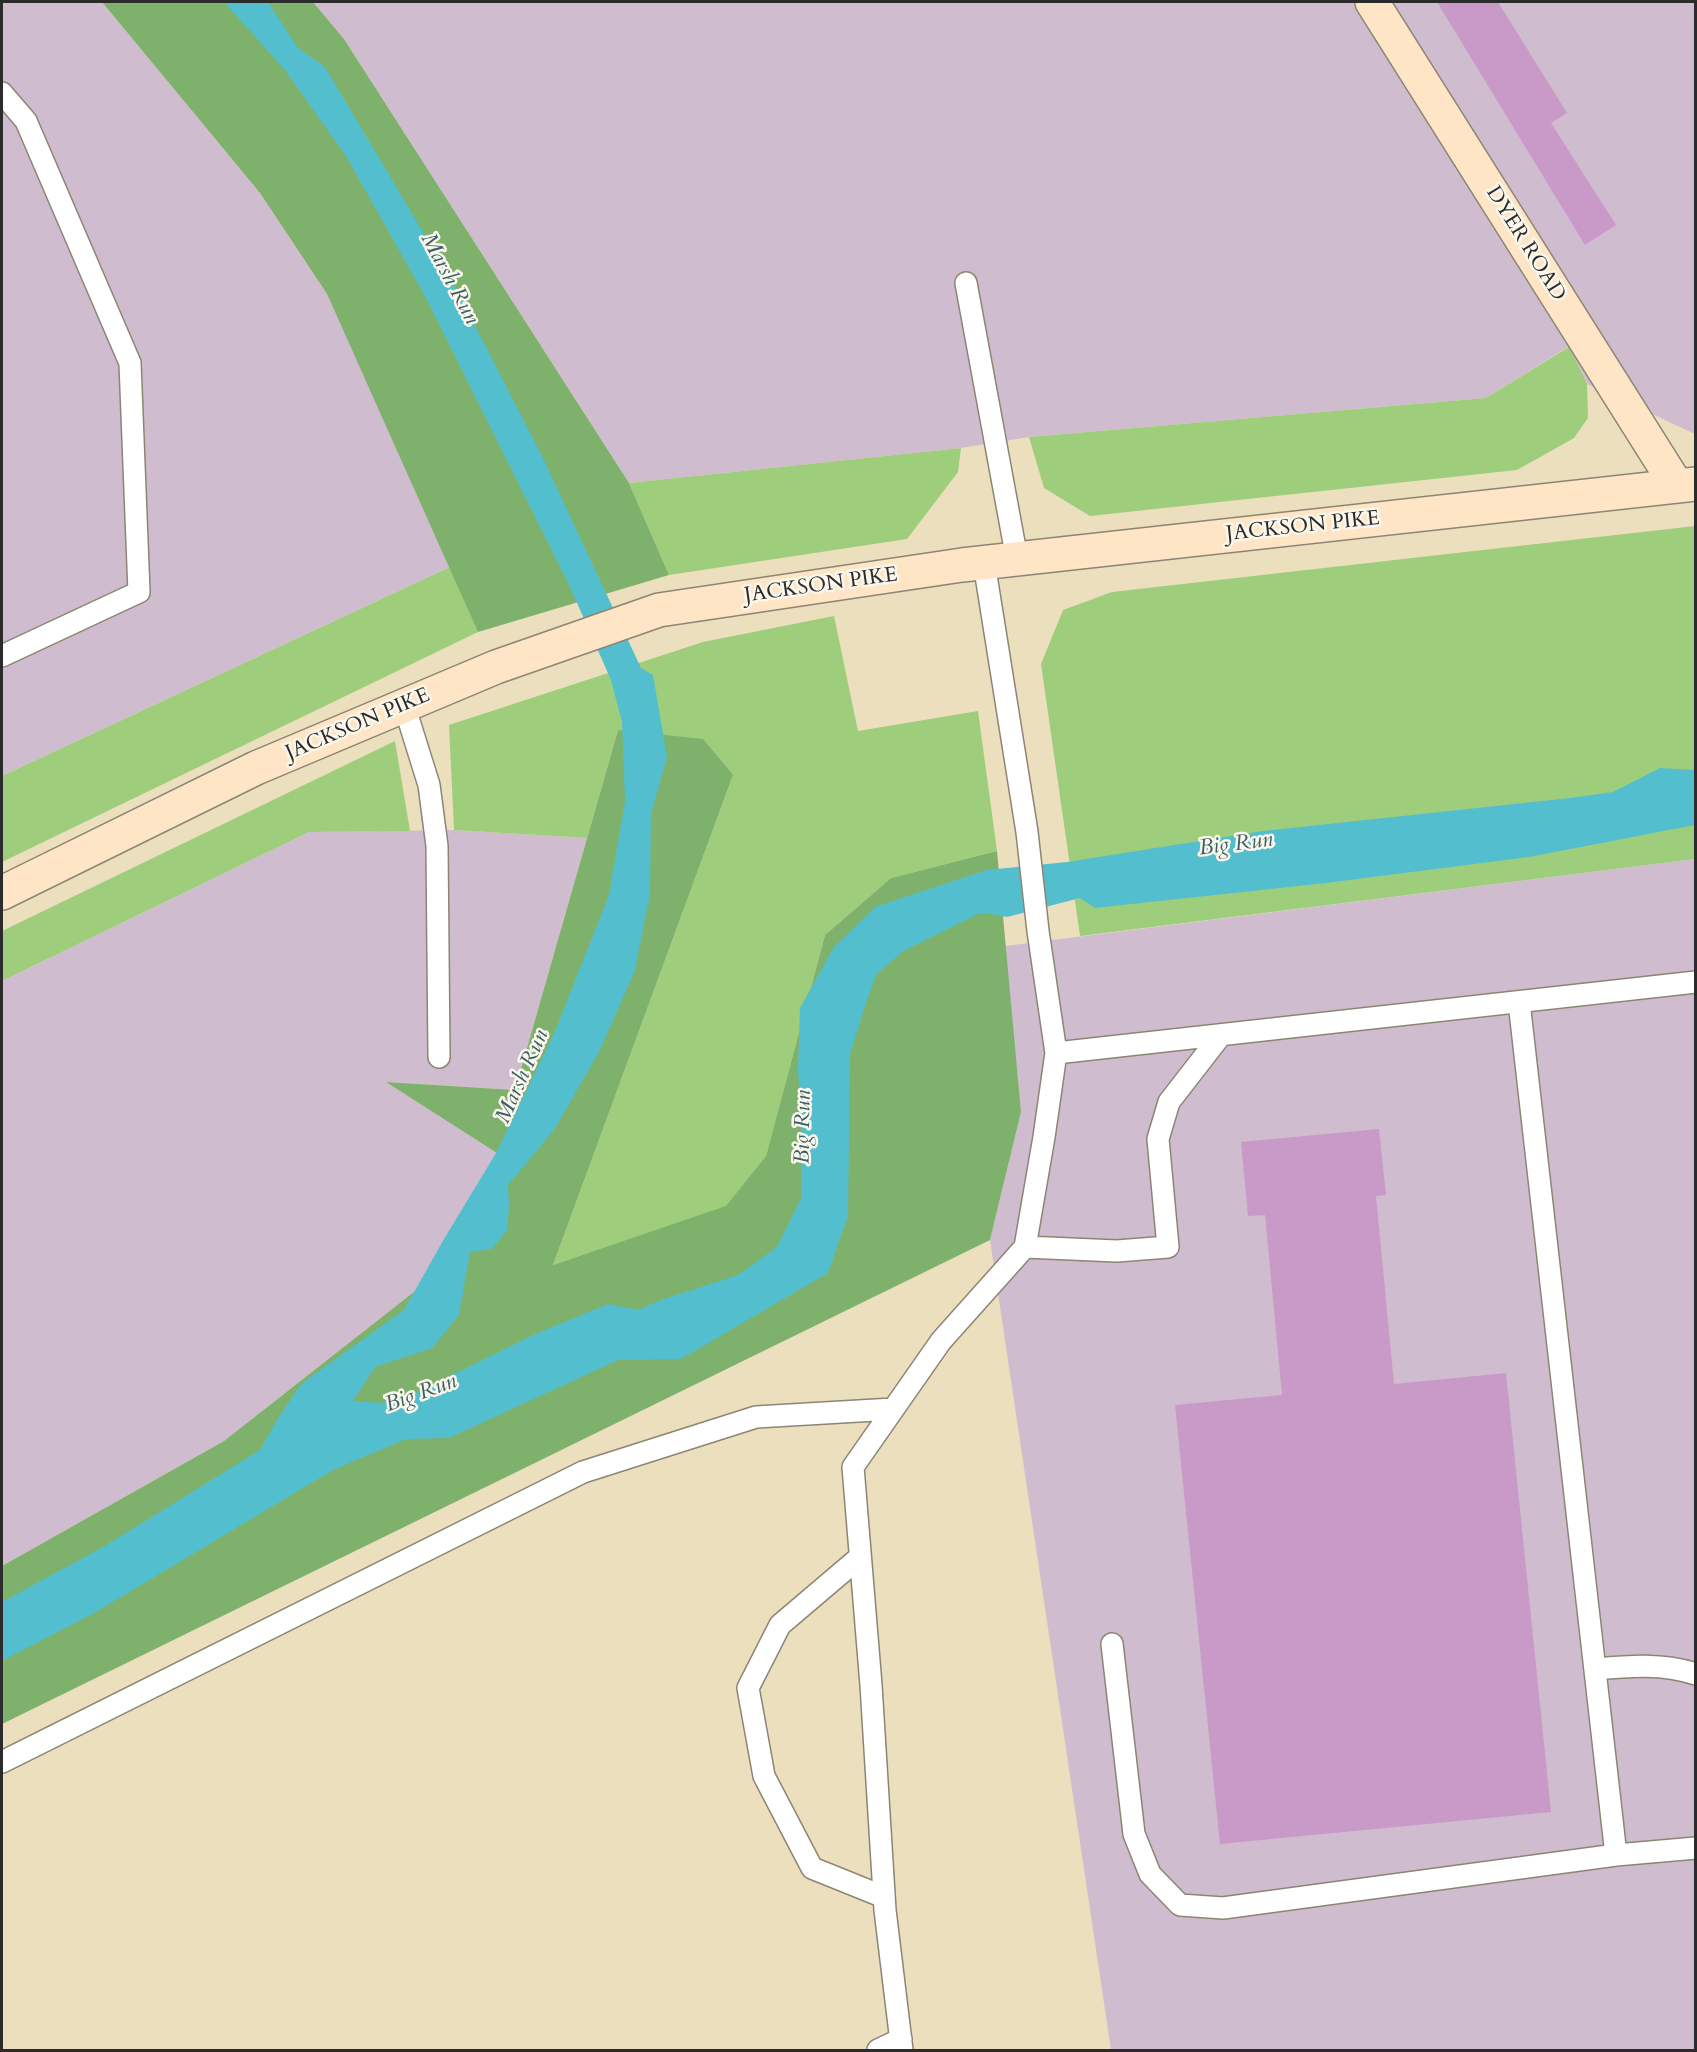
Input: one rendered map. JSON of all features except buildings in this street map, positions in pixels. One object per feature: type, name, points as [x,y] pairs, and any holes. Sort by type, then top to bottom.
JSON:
[{"type":"main road","name":"DYER ROAD","points":[[1372,2],[1686,485]]},
{"type":"main road","name":"JACKSON PIKE","points":[[2,893],[256,768],[496,667],[659,610],[984,563],[1686,485]]},
{"type":"lane","points":[[2,93],[26,121],[130,363],[139,592],[2,656]]},
{"type":"lane","points":[[966,283],[1017,559]]},
{"type":"lane","points":[[878,2050],[902,2045],[884,1897],[872,1685],[853,1467],[941,1341],[1025,1247],[1056,1053],[1038,931],[1027,832],[984,563]]},
{"type":"lane","points":[[404,705],[429,785],[437,846],[439,1057]]},
{"type":"lane","points":[[1056,1053],[1695,982]]},
{"type":"lane","points":[[1519,1002],[1616,1855]]},
{"type":"lane","points":[[1025,1247],[1117,1251],[1168,1247],[1158,1139],[1169,1102],[1221,1035]]},
{"type":"lane","points":[[2,1762],[583,1472],[756,1417],[893,1409]]},
{"type":"lane","points":[[860,1557],[780,1624],[748,1688],[764,1776],[812,1868],[884,1897]]},
{"type":"lane","points":[[1112,1644],[1134,1834],[1150,1874],[1180,1905],[1223,1908],[1616,1855],[1695,1848]]},
{"type":"lane","points":[[1595,1670],[1638,1666],[1675,1667],[1695,1674]]},
{"type":"shaded area","points":[[2,2],[102,2],[260,193],[327,294],[450,567],[2,776]]},
{"type":"shaded area","points":[[313,2],[1695,2],[1695,434],[1587,384],[1568,347],[1486,398],[1029,437],[961,448],[629,483],[344,39]]},
{"type":"shaded area","points":[[454,830],[587,838],[515,1090],[387,1082],[511,1162],[480,1240],[224,1441],[2,1566],[2,981],[309,832]]},
{"type":"shaded area","points":[[1695,859],[1695,2050],[1111,2050],[990,1240],[1021,1112],[1005,946]]},
{"type":"green space","points":[[102,2],[313,2],[344,39],[629,483],[669,575],[478,632],[327,294],[260,193]]},
{"type":"green space","points":[[1569,347],[1587,384],[1588,418],[1574,438],[1517,470],[1090,516],[1044,488],[1029,437],[1486,398]]},
{"type":"green space","points":[[961,448],[958,472],[907,539],[669,575],[629,483]]},
{"type":"green space","points":[[1695,526],[1695,859],[1080,936],[1041,664],[1063,610],[1112,592]]},
{"type":"green space","points":[[450,567],[478,632],[2,862],[2,776]]},
{"type":"green space","points":[[834,616],[858,731],[978,711],[997,851],[891,878],[825,935],[766,1156],[726,1207],[553,1265],[733,775],[618,730],[587,838],[454,830],[449,725],[703,642]]},
{"type":"green space","points":[[618,730],[703,739],[733,775],[553,1265],[726,1206],[766,1156],[825,935],[891,878],[997,851],[1021,1112],[990,1240],[2,1724],[2,1566],[224,1441],[480,1240],[511,1162],[386,1082],[515,1090]]},
{"type":"green space","points":[[395,741],[410,831],[309,832],[2,981],[2,931]]},
{"type":"water","name":"Marsh Run","points":[[224,2],[268,2],[298,48],[325,67],[452,281],[542,456],[641,668],[653,675],[667,757],[651,814],[650,894],[635,970],[600,1050],[554,1130],[508,1185],[507,1230],[492,1249],[470,1252],[459,1315],[432,1348],[375,1367],[353,1401],[381,1403],[416,1393],[533,1335],[608,1304],[638,1310],[661,1300],[738,1275],[777,1247],[801,1198],[801,1119],[798,1070],[800,1008],[834,947],[875,907],[987,870],[1067,862],[1263,831],[1613,792],[1660,768],[1695,770],[1695,825],[1529,857],[1326,883],[1095,908],[1080,898],[1007,917],[969,910],[931,926],[883,957],[850,1054],[848,1216],[828,1273],[681,1359],[618,1360],[449,1438],[406,1439],[333,1470],[96,1612],[2,1661],[2,1602],[103,1547],[260,1450],[301,1384],[404,1310],[496,1153],[554,1034],[609,895],[625,801],[622,722],[611,680],[570,587],[426,298],[346,156],[285,70]]},
{"type":"waterway","name":"Big Run","points":[[870,973],[902,946],[977,909],[986,907]]}]
